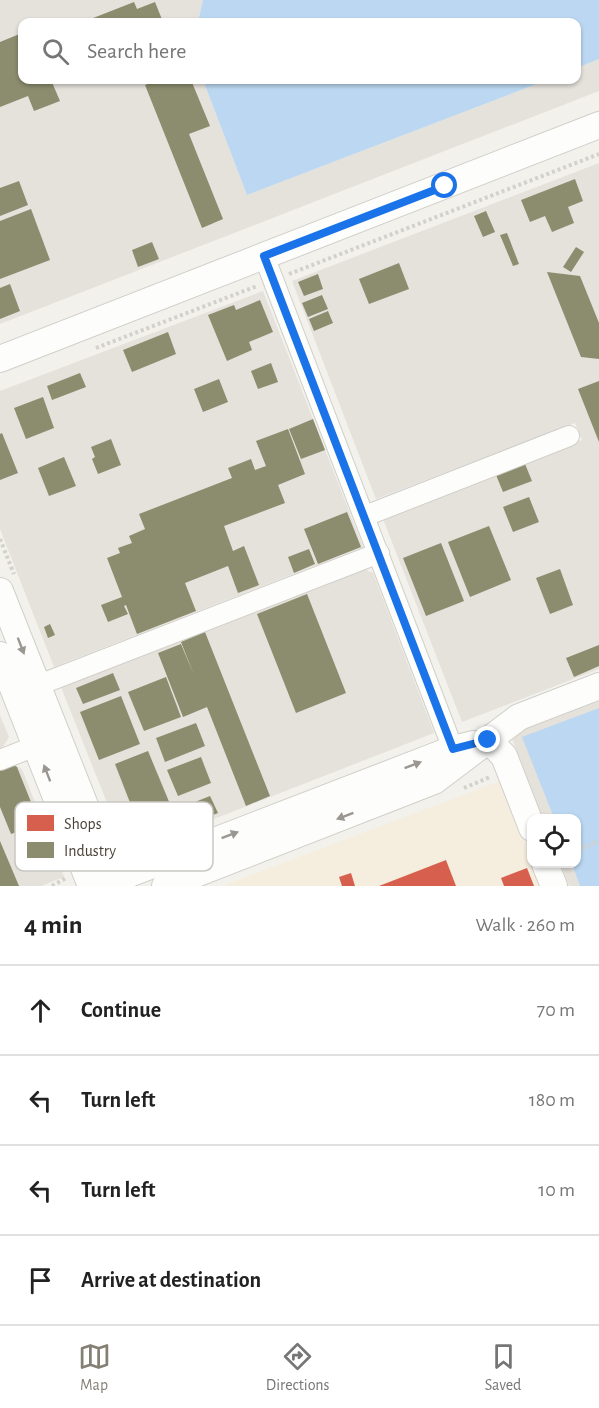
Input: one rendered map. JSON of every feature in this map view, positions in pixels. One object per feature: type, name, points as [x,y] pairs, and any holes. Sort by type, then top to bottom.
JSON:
[{"type":"street","points":[[0,359],[599,125]]},
{"type":"street","points":[[264,256],[366,516],[453,749]]},
{"type":"street","points":[[366,516],[569,436]]},
{"type":"street","points":[[26,690],[380,553]]},
{"type":"street","points":[[0,591],[26,690],[72,802]]},
{"type":"street","points":[[0,656],[26,690]]},
{"type":"street","points":[[213,867],[434,781],[519,717],[599,686]]},
{"type":"street","points":[[213,842],[453,749],[488,740]]},
{"type":"street","points":[[488,740],[504,756],[527,817]]},
{"type":"street","points":[[0,760],[47,742]]},
{"type":"street","points":[[547,868],[554,886]]},
{"type":"street","points":[[105,884],[139,871]]},
{"type":"street","points":[[165,886],[203,871]]},
{"type":"path","points":[[88,351],[599,154]]},
{"type":"path","points":[[581,848],[599,841]]},
{"type":"shaded area","points":[[0,0],[203,0],[199,18],[18,18],[18,84],[205,84],[247,195],[537,84],[581,84],[581,66],[599,59],[599,91],[0,324]]},
{"type":"shaded area","points":[[599,163],[599,669],[462,722],[383,519],[582,440],[575,423],[376,499],[292,281]]},
{"type":"shaded area","points":[[263,291],[363,547],[54,667],[0,529],[0,391]]},
{"type":"shaded area","points":[[364,569],[373,573],[434,733],[213,819],[213,802],[107,802],[61,687]]},
{"type":"shaded area","points":[[599,696],[599,708],[523,738],[552,814],[541,814],[509,731]]},
{"type":"shaded area","points":[[0,715],[9,737],[0,752]]},
{"type":"shaded area","points":[[10,762],[22,769],[35,802],[15,802],[15,871],[62,871],[64,877],[41,886],[0,886],[0,766]]},
{"type":"shaded area","points":[[500,781],[527,848],[527,868],[535,868],[542,886],[222,886]]},
{"type":"shaded area","points":[[562,868],[573,868],[580,886],[569,886]]},
{"type":"water","points":[[203,0],[599,0],[599,59],[581,66],[581,18],[199,18]]},
{"type":"water","points":[[205,84],[537,84],[247,195]]},
{"type":"water","points":[[599,708],[599,886],[580,886],[573,868],[581,868],[581,814],[552,814],[522,737]]},
{"type":"building: Shops","points":[[446,860],[456,886],[379,886]]},
{"type":"building: Shops","points":[[527,868],[534,886],[504,886],[501,878]]},
{"type":"building: Shops","points":[[351,873],[355,886],[342,886],[339,877]]},
{"type":"building: Industry","points":[[134,2],[137,9],[155,2],[161,18],[93,18]]},
{"type":"building: Industry","points":[[18,35],[18,84],[53,84],[60,101],[34,111],[28,96],[0,107],[0,42]]},
{"type":"building: Industry","points":[[193,84],[210,126],[189,134],[223,219],[202,228],[145,85]]},
{"type":"building: Industry","points":[[575,179],[583,201],[568,207],[574,223],[552,232],[545,216],[530,222],[521,200]]},
{"type":"building: Industry","points":[[19,181],[28,205],[0,216],[0,188]]},
{"type":"building: Industry","points":[[31,209],[50,260],[0,279],[0,221]]},
{"type":"building: Industry","points":[[486,211],[495,232],[483,237],[474,216]]},
{"type":"building: Industry","points":[[507,233],[519,264],[513,266],[500,235]]},
{"type":"building: Industry","points":[[152,242],[159,259],[138,267],[132,250]]},
{"type":"building: Industry","points":[[576,247],[584,252],[571,272],[563,267]]},
{"type":"building: Industry","points":[[399,263],[409,289],[369,304],[359,279]]},
{"type":"building: Industry","points":[[547,272],[580,276],[599,323],[599,359],[581,357]]},
{"type":"building: Industry","points":[[318,274],[323,289],[304,296],[298,282]]},
{"type":"building: Industry","points":[[10,284],[20,311],[0,319],[0,288]]},
{"type":"building: Industry","points":[[322,295],[328,309],[308,317],[302,303]]},
{"type":"building: Industry","points":[[260,300],[273,332],[249,342],[252,350],[227,361],[208,315],[234,305],[236,310]]},
{"type":"building: Industry","points":[[328,311],[333,323],[314,331],[309,319]]},
{"type":"building: Industry","points":[[168,332],[176,354],[132,372],[123,350]]},
{"type":"building: Industry","points":[[271,363],[278,382],[258,389],[251,371]]},
{"type":"building: Industry","points":[[80,373],[86,387],[52,400],[47,386]]},
{"type":"building: Industry","points":[[219,379],[228,402],[203,412],[194,389]]},
{"type":"building: Industry","points":[[599,381],[599,442],[578,389]]},
{"type":"building: Industry","points":[[43,397],[54,428],[26,439],[14,408]]},
{"type":"building: Industry","points":[[313,419],[325,450],[301,459],[289,429]]},
{"type":"building: Industry","points":[[288,429],[305,474],[278,485],[285,503],[224,526],[233,551],[244,546],[259,585],[238,593],[228,566],[185,583],[196,611],[137,634],[126,605],[124,606],[128,614],[108,622],[101,605],[122,597],[107,558],[120,553],[118,548],[132,543],[129,536],[145,529],[139,514],[232,478],[228,468],[251,459],[255,470],[266,466],[256,441]]},
{"type":"building: Industry","points":[[2,433],[18,473],[0,480],[0,434]]},
{"type":"building: Industry","points":[[111,439],[121,465],[98,474],[92,459],[95,457],[91,447]]},
{"type":"building: Industry","points":[[64,457],[76,486],[49,496],[38,468]]},
{"type":"building: Industry","points":[[525,464],[532,481],[503,492],[496,475]]},
{"type":"building: Industry","points":[[529,497],[539,522],[513,532],[503,507]]},
{"type":"building: Industry","points":[[347,512],[361,547],[318,564],[304,529]]},
{"type":"building: Industry","points":[[489,526],[511,580],[470,597],[448,542]]},
{"type":"building: Industry","points":[[441,543],[464,601],[426,616],[403,558]]},
{"type":"building: Industry","points":[[309,549],[315,564],[294,573],[288,557]]},
{"type":"building: Industry","points":[[560,569],[573,605],[550,614],[536,578]]},
{"type":"building: Industry","points":[[307,594],[346,693],[296,713],[257,614]]},
{"type":"building: Industry","points":[[50,624],[55,635],[48,638],[44,627]]},
{"type":"building: Industry","points":[[205,632],[270,796],[246,806],[207,707],[183,717],[158,653],[181,644],[194,675],[181,642]]},
{"type":"building: Industry","points":[[599,645],[599,666],[574,677],[566,658]]},
{"type":"building: Industry","points":[[113,673],[120,690],[83,704],[76,688]]},
{"type":"building: Industry","points":[[166,677],[181,717],[144,731],[128,692]]},
{"type":"building: Industry","points":[[121,696],[140,744],[99,760],[80,712]]},
{"type":"building: Industry","points":[[196,723],[205,746],[165,762],[156,738]]},
{"type":"building: Industry","points":[[148,751],[169,802],[130,802],[115,764]]},
{"type":"building: Industry","points":[[201,757],[211,783],[178,796],[167,770]]},
{"type":"building: Industry","points":[[9,763],[17,767],[31,802],[15,802],[15,833],[11,834],[0,807],[0,767]]},
{"type":"building: Industry","points":[[210,796],[213,802],[195,802]]},
{"type":"building: Industry","points":[[213,802],[218,813],[213,815]]},
{"type":"building: Industry","points":[[0,841],[19,886],[0,886]]},
{"type":"route","points":[[445,186],[264,256],[366,516],[453,749],[488,740]]}]
